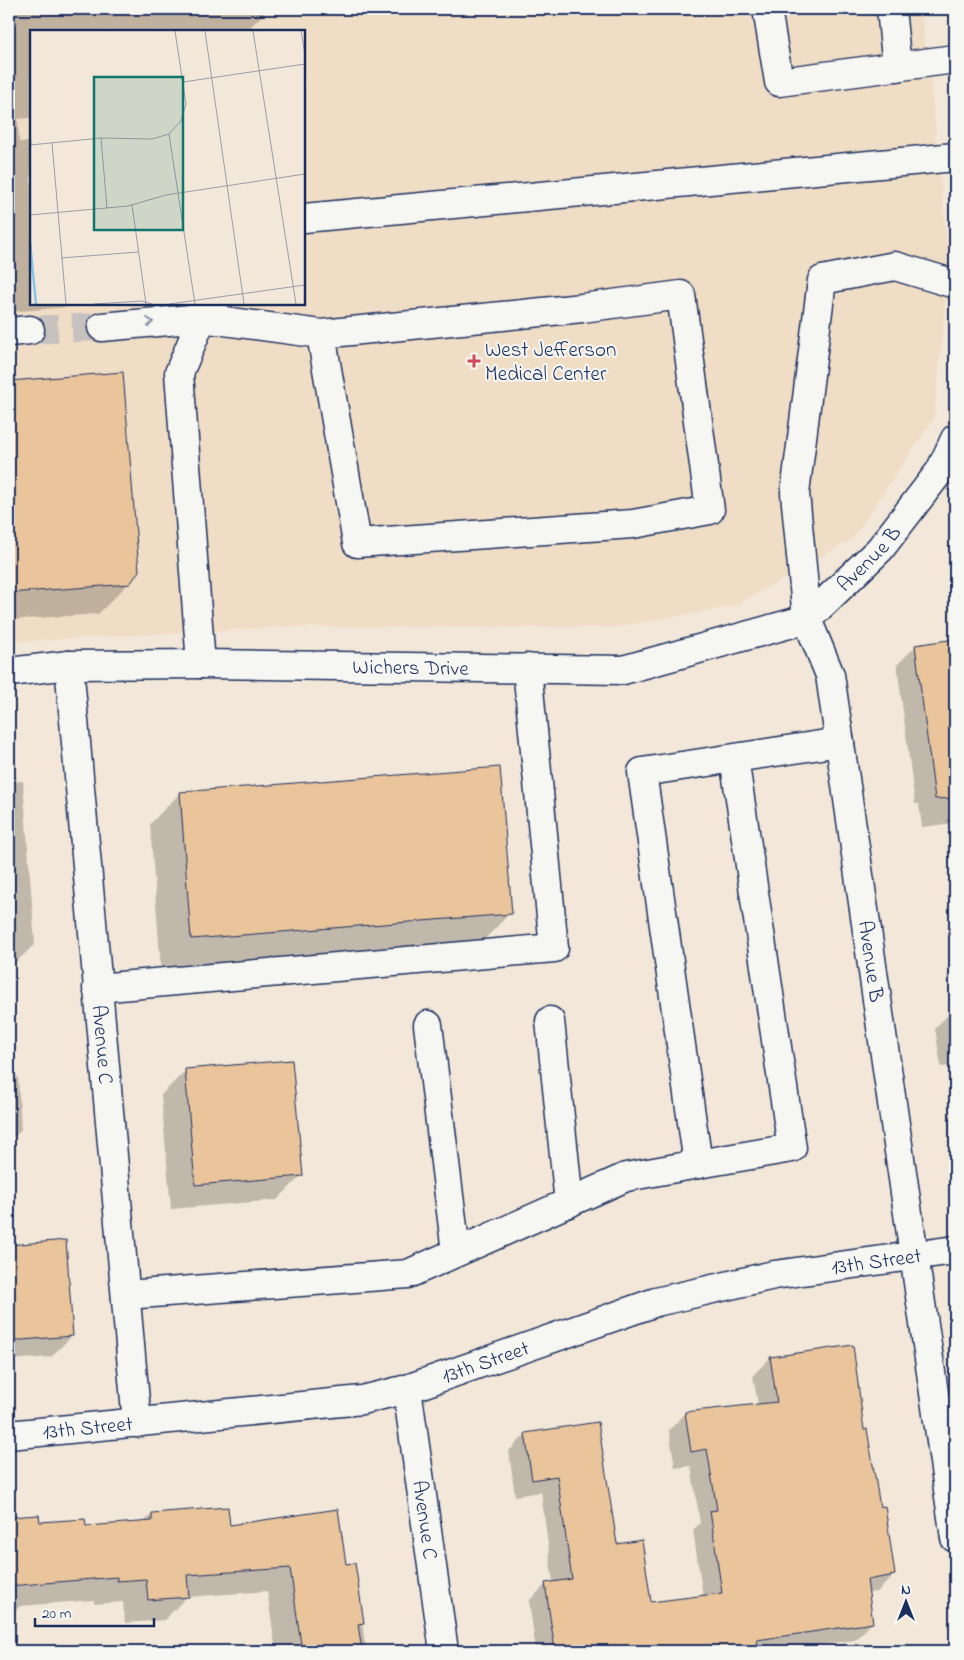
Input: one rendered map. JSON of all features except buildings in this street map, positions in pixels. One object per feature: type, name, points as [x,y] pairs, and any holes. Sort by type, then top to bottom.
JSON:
[{"type":"street","points":[[767,9],[779,82],[955,59]]},
{"type":"street","points":[[891,9],[897,67]]},
{"type":"street","points":[[305,218],[955,157]]},
{"type":"street","points":[[807,619],[795,493],[822,280],[895,266],[955,284]]},
{"type":"street","points":[[102,326],[209,311],[321,334],[582,308],[680,296],[710,510],[633,524],[357,543],[321,334]]},
{"type":"street","points":[[201,664],[179,374],[209,311]]},
{"type":"street","name":"Avenue B","points":[[955,439],[940,471],[880,549],[807,619],[830,675],[955,1538]]},
{"type":"street","name":"Wichers Drive","points":[[9,672],[69,665],[201,664],[623,670],[807,619]]},
{"type":"street","name":"Avenue C","points":[[69,665],[137,1423]]},
{"type":"street","points":[[98,988],[554,948],[527,668]]},
{"type":"street","points":[[698,1164],[642,772],[840,742]]},
{"type":"street","points":[[126,1295],[408,1274],[626,1177],[792,1148],[734,758]]},
{"type":"street","points":[[550,1021],[569,1203]]},
{"type":"street","points":[[428,1025],[456,1252]]},
{"type":"street","name":"13th Street","points":[[9,1436],[362,1400],[407,1389],[656,1302],[774,1275],[955,1250]]},
{"type":"street","name":"Avenue C","points":[[407,1389],[444,1651]]},
{"type":"shaded area","name":"West Jefferson Medical Center","points":[[9,9],[920,9],[930,78],[949,266],[934,418],[852,539],[735,606],[613,627],[285,627],[9,642]]},
{"type":"tunnel","points":[[30,330],[102,327]]},
{"type":"place","name":"West Jefferson Medical Center","points":[[474,361]]}]
